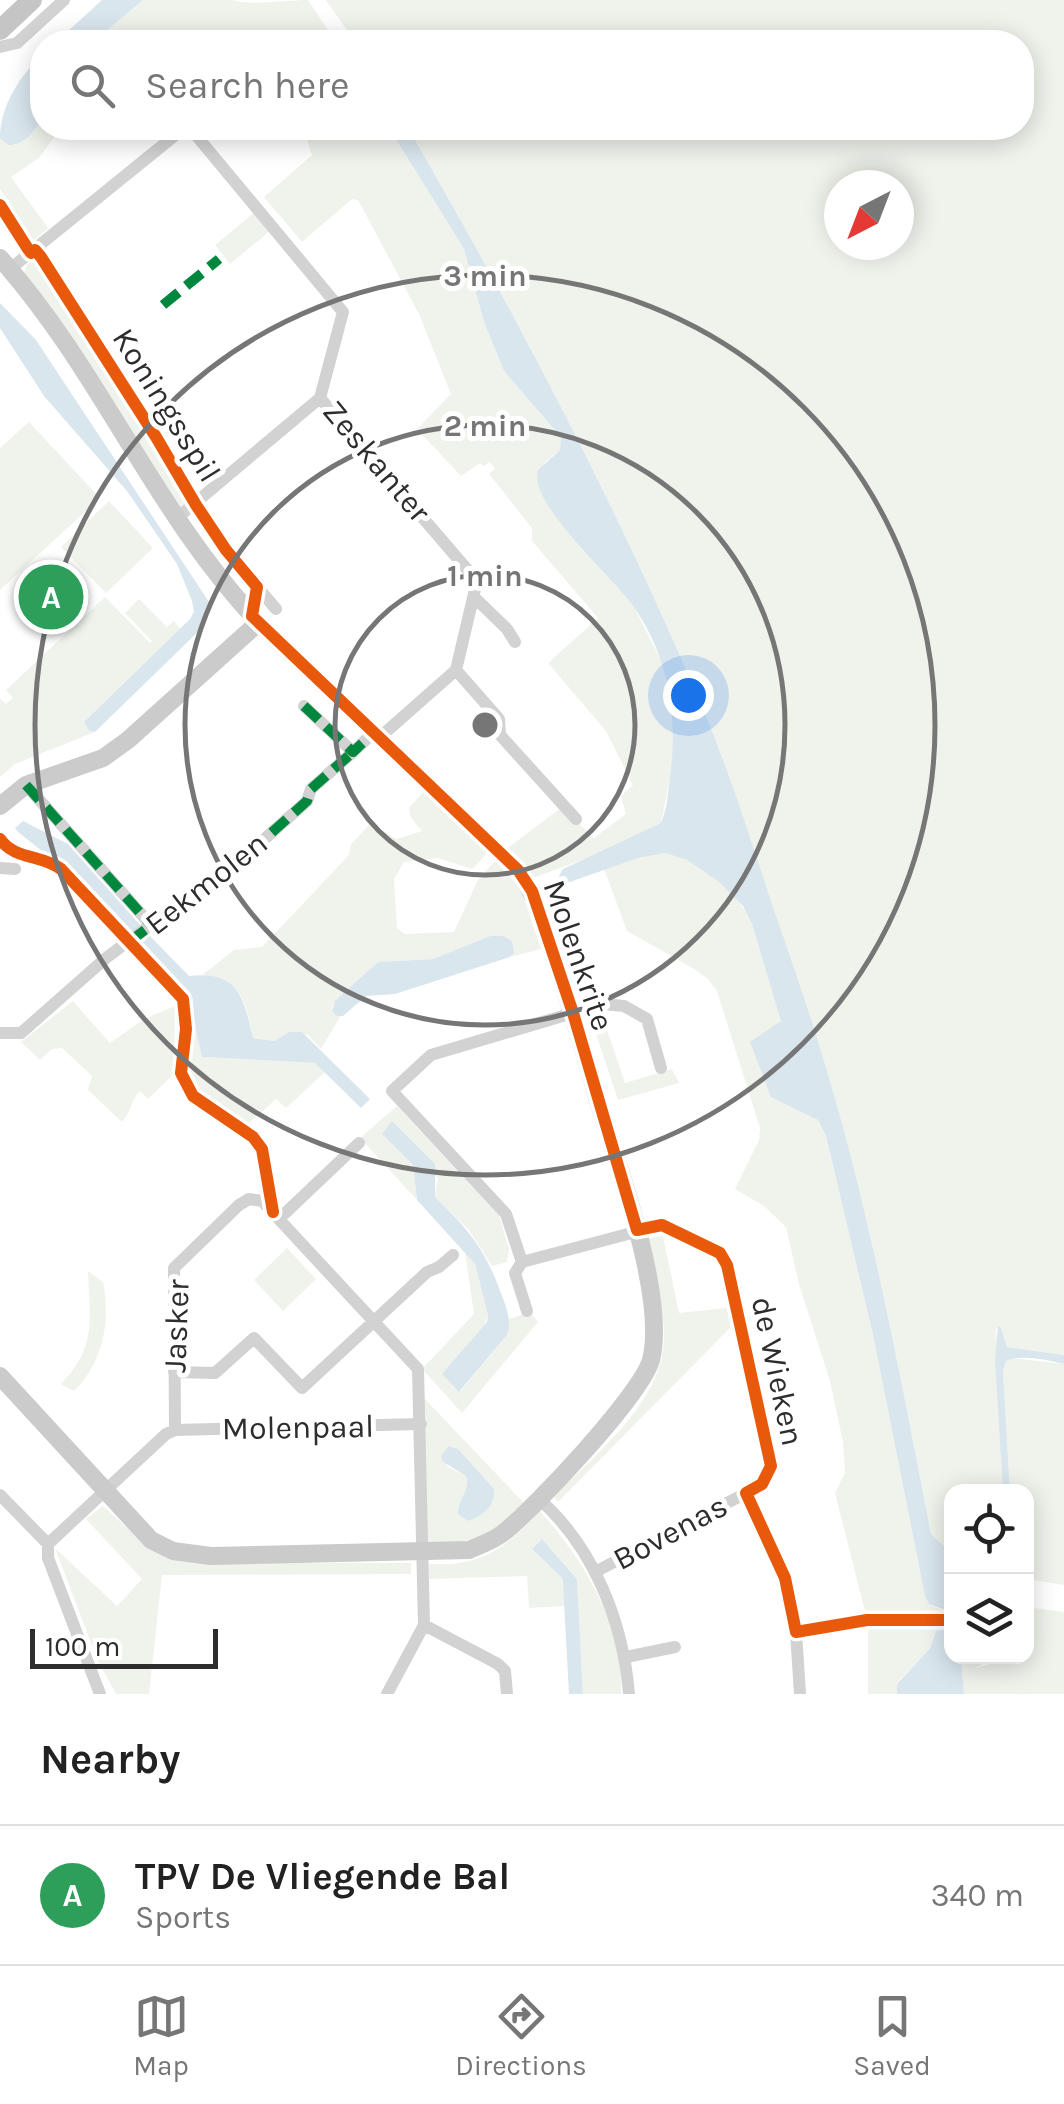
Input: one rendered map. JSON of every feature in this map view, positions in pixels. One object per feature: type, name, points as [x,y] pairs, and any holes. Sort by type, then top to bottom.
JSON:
[{"type":"main road","points":[[0,30],[32,0]]},
{"type":"street","points":[[31,30],[64,0]]},
{"type":"street","points":[[0,47],[15,44],[30,31]]},
{"type":"street","name":"Zeskanter","points":[[5,263],[35,250],[172,140]]},
{"type":"street","name":"Zeskanter","points":[[197,140],[343,312],[320,398],[477,581],[475,598],[515,642]]},
{"type":"street","name":"Koningsspil","points":[[35,250],[226,550],[276,609]]},
{"type":"street","name":"Koningsspil","points":[[5,263],[55,327],[193,546],[258,623]]},
{"type":"street","points":[[176,519],[320,398]]},
{"type":"street","points":[[376,735],[456,670],[475,598]]},
{"type":"street","points":[[0,806],[26,785],[103,758],[116,749],[258,623]]},
{"type":"street","name":"Molenkrite","points":[[0,1376],[151,1540],[173,1552],[195,1556],[424,1553],[468,1550],[500,1536],[632,1396],[650,1360],[652,1306],[637,1230],[573,1013],[532,891],[518,870],[258,623]]},
{"type":"street","points":[[456,670],[499,719],[500,734],[576,819]]},
{"type":"street","points":[[304,706],[352,752]]},
{"type":"street","name":"Eekmolen","points":[[0,1033],[21,1033],[106,958],[260,843],[307,801],[311,789],[376,735]]},
{"type":"street","points":[[26,785],[151,925]]},
{"type":"street","points":[[522,1262],[506,1214],[392,1091],[431,1055],[603,1004],[624,1006],[647,1019],[661,1068]]},
{"type":"street","points":[[279,1219],[359,1143]]},
{"type":"street","name":"Jasker","points":[[175,1430],[174,1268],[250,1198],[262,1201],[418,1369],[424,1624]]},
{"type":"street","name":"de Wieken","points":[[637,1230],[662,1224],[720,1253],[727,1265],[771,1466],[762,1484],[746,1493]]},
{"type":"street","points":[[527,1311],[516,1273],[522,1262],[637,1230]]},
{"type":"street","points":[[174,1372],[215,1373],[254,1338],[302,1388],[426,1272],[439,1267],[453,1254]]},
{"type":"street","name":"Molenpaal","points":[[175,1430],[421,1424]]},
{"type":"street","points":[[48,1544],[166,1434],[175,1430]]},
{"type":"street","points":[[746,1493],[785,1578],[796,1632],[800,1694]]},
{"type":"street","name":"Bovenas","points":[[595,1572],[746,1493]]},
{"type":"street","points":[[0,1495],[48,1544],[48,1558],[100,1694]]},
{"type":"street","points":[[538,1498],[578,1544],[595,1572],[626,1657],[629,1694]]},
{"type":"street","points":[[796,1632],[868,1620],[944,1620]]},
{"type":"street","points":[[387,1694],[424,1624],[498,1664],[506,1671],[507,1694]]},
{"type":"street","points":[[626,1657],[675,1647]]},
{"type":"shaded area","points":[[102,0],[143,0],[107,30],[69,30]]},
{"type":"shaded area","points":[[143,0],[308,0],[328,30],[107,30]]},
{"type":"shaded area","points":[[326,0],[1064,0],[1064,1355],[1007,1347],[1001,1328],[996,1329],[1003,1484],[944,1484],[944,1546],[931,1534],[852,1161],[745,822],[668,628],[525,339],[415,140],[1034,140],[1034,30],[347,30]]},
{"type":"shaded area","points":[[30,68],[30,135],[8,145],[0,138],[1,126],[7,103]]},
{"type":"shaded area","points":[[30,131],[30,140],[52,140],[39,158],[11,177],[48,228],[33,241],[0,189],[0,138],[8,145],[16,145]]},
{"type":"shaded area","points":[[307,140],[396,140],[464,249],[484,322],[504,371],[561,437],[560,450],[545,462],[582,549],[613,578],[634,607],[663,664],[673,709],[675,754],[661,823],[598,854],[533,878],[505,850],[562,807],[594,838],[626,814],[621,796],[633,785],[606,731],[548,663],[598,618],[532,541],[532,528],[489,474],[495,469],[490,462],[483,466],[480,463],[461,476],[417,429],[451,394],[419,314],[358,200],[352,199],[302,242],[264,197],[312,155]]},
{"type":"shaded area","points":[[396,140],[415,140],[525,339],[634,555],[719,750],[811,1020],[852,1160],[931,1534],[944,1546],[944,1609],[929,1604],[925,1596],[873,1335],[826,1136],[818,1120],[771,1097],[750,1042],[781,1021],[743,906],[718,881],[687,860],[666,853],[638,858],[567,883],[559,876],[563,869],[661,823],[672,756],[672,712],[664,670],[648,629],[626,596],[575,541],[546,502],[538,485],[538,470],[560,450],[561,437],[504,371],[484,322],[464,249]]},
{"type":"shaded area","points":[[255,212],[270,231],[230,264],[215,245]]},
{"type":"shaded area","points":[[33,260],[186,499],[185,506],[180,507],[24,274]]},
{"type":"shaded area","points":[[0,303],[36,340],[209,602],[204,626],[95,732],[89,731],[84,722],[190,619],[194,612],[192,601],[177,564],[127,491],[44,396],[0,328]]},
{"type":"shaded area","points":[[29,422],[100,498],[0,590],[0,448]]},
{"type":"shaded area","points":[[109,501],[153,548],[106,593],[61,547]]},
{"type":"shaded area","points":[[105,597],[150,643],[125,613],[139,599],[167,627],[174,621],[180,629],[84,722],[89,731],[95,732],[15,764],[0,777],[0,699],[6,704],[13,698],[6,690]]},
{"type":"shaded area","points":[[423,792],[487,853],[473,869],[437,858],[404,862],[394,879],[397,928],[405,934],[454,932],[478,880],[495,861],[520,887],[541,949],[510,957],[514,953],[503,936],[490,936],[433,959],[378,962],[332,1006],[340,1017],[321,1049],[308,1035],[289,1032],[274,1041],[253,1038],[241,996],[227,983],[202,975],[234,950],[262,947],[349,855],[351,844],[370,824],[397,839],[422,831],[411,818],[409,808]]},
{"type":"shaded area","points":[[23,821],[68,844],[140,925],[127,937],[61,866],[18,832],[15,828]]},
{"type":"shaded area","points":[[666,853],[692,862],[717,879],[738,901],[752,924],[810,1115],[818,1120],[826,1136],[873,1335],[925,1595],[929,1604],[942,1610],[941,1616],[866,1615],[835,1493],[845,1473],[843,1442],[830,1381],[799,1284],[786,1227],[764,1206],[735,1189],[759,1140],[760,1128],[717,991],[696,970],[627,931],[604,869]]},
{"type":"shaded area","points":[[150,936],[189,976],[219,978],[237,990],[253,1038],[274,1041],[289,1032],[302,1032],[370,1099],[361,1108],[315,1063],[202,1057],[189,1001],[137,948]]},
{"type":"shaded area","points":[[490,936],[512,941],[514,953],[395,994],[366,996],[343,1016],[332,1011],[335,1001],[378,962],[433,959]]},
{"type":"shaded area","points":[[184,995],[189,1001],[202,1057],[316,1063],[325,1072],[286,1108],[276,1099],[247,1125],[223,1114],[187,1080],[183,1064],[189,1028]]},
{"type":"shaded area","points":[[73,1001],[110,1043],[144,1019],[175,1006],[174,1074],[148,1099],[140,1091],[122,1122],[88,1090],[92,1076],[62,1048],[52,1049],[40,1060],[21,1042]]},
{"type":"shaded area","points":[[601,1012],[625,1083],[672,1069],[679,1083],[618,1100],[590,1016]]},
{"type":"shaded area","points":[[397,1106],[499,1215],[509,1249],[507,1262],[492,1266],[469,1230],[435,1197],[438,1178],[382,1134],[413,1165],[417,1200],[360,1138]]},
{"type":"shaded area","points":[[392,1121],[435,1164],[435,1197],[483,1253],[507,1311],[507,1335],[459,1392],[442,1374],[487,1322],[488,1315],[475,1264],[417,1200],[413,1165],[382,1134]]},
{"type":"shaded area","points":[[663,1236],[679,1313],[727,1308],[731,1327],[558,1502],[554,1497],[624,1426],[652,1385],[660,1362],[664,1327],[644,1239]]},
{"type":"shaded area","points":[[287,1248],[316,1279],[283,1311],[254,1280]]},
{"type":"shaded area","points":[[465,1252],[475,1264],[488,1315],[460,1392],[507,1335],[509,1319],[530,1312],[538,1322],[462,1413],[422,1369],[474,1314]]},
{"type":"shaded area","points":[[88,1271],[103,1282],[105,1326],[92,1368],[74,1391],[61,1384],[86,1344],[90,1318]]},
{"type":"shaded area","points":[[998,1326],[1007,1347],[1064,1355],[1064,1364],[1027,1358],[1006,1361],[1003,1371],[1010,1484],[1003,1484],[995,1360]]},
{"type":"shaded area","points":[[1011,1358],[1064,1364],[1064,1585],[1034,1580],[1034,1484],[1010,1484],[1003,1371]]},
{"type":"shaded area","points":[[424,1398],[525,1504],[480,1536],[427,1546]],"holes":[[[453,1446],[494,1489],[487,1509],[468,1521],[458,1507],[468,1488],[466,1476],[446,1466]]]},
{"type":"shaded area","points":[[449,1446],[458,1449],[494,1489],[487,1509],[468,1521],[458,1514],[467,1486],[466,1476],[442,1461],[441,1456]]},
{"type":"shaded area","points":[[103,1506],[144,1543],[207,1563],[411,1563],[411,1574],[162,1575],[149,1694],[116,1694],[98,1661],[55,1548],[117,1606],[142,1579],[86,1519]]},
{"type":"shaded area","points":[[540,1511],[572,1551],[598,1595],[616,1643],[621,1694],[583,1694],[577,1579],[542,1539],[532,1549],[562,1578],[565,1606],[529,1608],[527,1576],[429,1579],[429,1564],[464,1562],[492,1552]]},
{"type":"shaded area","points":[[542,1539],[577,1579],[583,1694],[569,1694],[562,1578],[532,1549]]},
{"type":"shaded area","points":[[1034,1608],[1064,1612],[1064,1694],[964,1694],[962,1664],[983,1664],[973,1669],[990,1664],[1034,1664]]},
{"type":"shaded area","points":[[944,1623],[944,1631],[934,1635],[930,1648],[897,1683],[897,1694],[868,1694],[868,1624]]},
{"type":"shaded area","points":[[944,1630],[944,1664],[962,1664],[964,1694],[897,1694],[897,1684],[930,1648],[936,1631]]},
{"type":"marked path","points":[[163,305],[219,259]]},
{"type":"marked path","points":[[304,706],[353,752],[373,733]]},
{"type":"marked path","points":[[129,942],[260,843],[353,752]]},
{"type":"marked path","points":[[26,785],[151,925]]},
{"type":"cycle path","points":[[0,205],[31,253],[35,250],[41,257],[226,550],[257,587],[252,616],[518,870],[532,891],[573,1013],[637,1230],[662,1225],[720,1253],[727,1265],[771,1466],[762,1484],[746,1493],[785,1578],[796,1632],[867,1620],[944,1620]]},
{"type":"cycle path","points":[[0,839],[20,854],[61,869],[183,999],[186,1029],[181,1073],[193,1096],[253,1137],[262,1149],[273,1212]]},
{"type":"place","name":"TPV De Vliegende Bal","points":[[51,597]]}]
